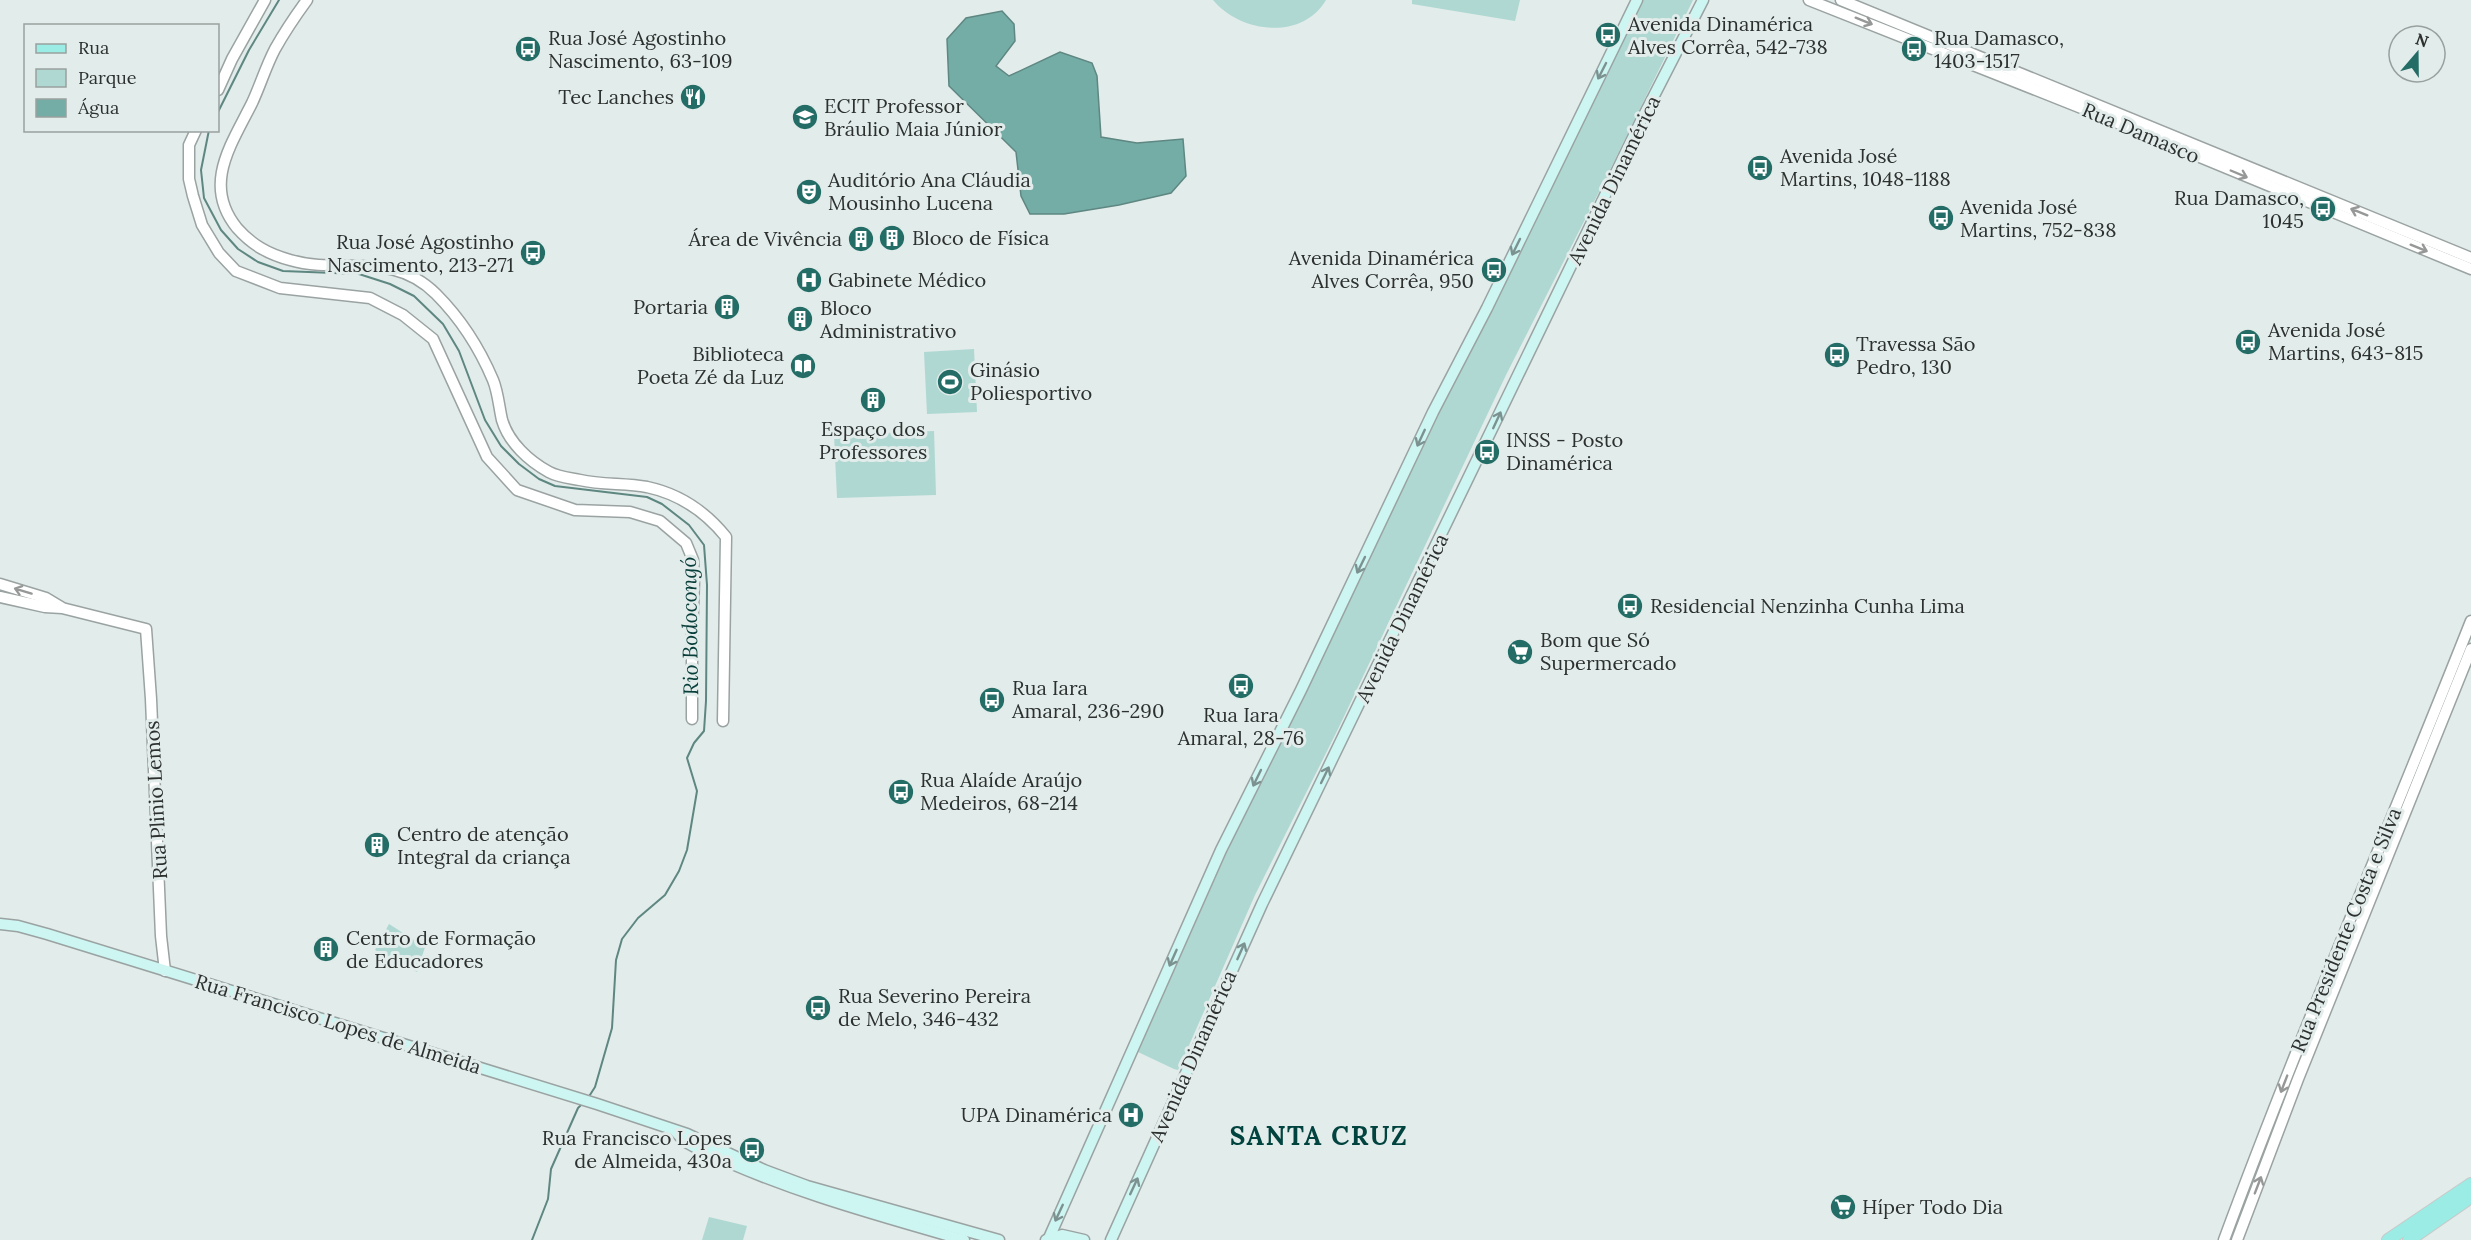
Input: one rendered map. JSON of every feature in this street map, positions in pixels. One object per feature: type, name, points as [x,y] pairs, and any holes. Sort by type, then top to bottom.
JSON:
[{"type":"main road","points":[[1047,1239],[1221,850],[1306,680],[1433,412],[1487,308],[1637,0]]},
{"type":"main road","name":"Avenida Dinamérica","points":[[1112,1240],[1262,904],[1641,121],[1703,0]]},
{"type":"main road","name":"Rua Francisco Lopes de Almeida","points":[[0,924],[47,934],[586,1100],[687,1134],[764,1170],[807,1186],[999,1240]]},
{"type":"main road","name":"Rua Francisco Lopes de Almeida","points":[[675,1131],[684,1141],[695,1147],[763,1177],[816,1196],[964,1240]]},
{"type":"main road","points":[[2388,1240],[2471,1184]]},
{"type":"main road","points":[[2410,1240],[2471,1197]]},
{"type":"main road","points":[[1047,1239],[1062,1235],[1084,1240]]},
{"type":"street","points":[[219,88],[232,59],[265,0]]},
{"type":"street","points":[[307,0],[274,50],[252,103],[231,143],[224,166],[220,194],[224,210],[246,239],[263,251],[292,261],[393,268],[410,273],[421,280],[443,301],[468,331],[494,382],[503,423],[522,453],[551,473],[597,484],[646,487],[680,497],[711,519],[726,537],[723,721]]},
{"type":"street","name":"Rua Damasco","points":[[1809,0],[2079,107],[2471,269]]},
{"type":"street","name":"Rua Damasco","points":[[1841,0],[2471,258]]},
{"type":"street","points":[[195,132],[189,145],[189,179],[193,196],[202,225],[219,253],[236,271],[280,288],[370,298],[403,315],[433,339],[487,457],[518,490],[575,510],[630,512],[660,520],[686,543],[693,560],[694,580],[692,719]]},
{"type":"street","points":[[0,584],[45,603]]},
{"type":"street","points":[[0,597],[45,603]]},
{"type":"street","name":"Rua Plinio Lemos","points":[[45,603],[146,629],[152,699],[161,936],[165,971]]},
{"type":"street","name":"Rua Presidente Costa e Silva","points":[[2224,1240],[2343,934],[2412,772],[2471,621]]},
{"type":"street","name":"Rua Presidente Costa e Silva","points":[[2237,1240],[2302,1069],[2471,649]]},
{"type":"green space","points":[[1213,0],[1326,0],[1315,13],[1302,22],[1287,27],[1271,28],[1239,20]]},
{"type":"green space","points":[[1412,0],[1520,0],[1515,21],[1412,4]]},
{"type":"green space","points":[[1639,0],[1693,0],[1506,375],[1339,727],[1255,895],[1178,1070],[1174,1069],[1138,1052],[1269,758]]},
{"type":"green space","name":"Ginásio Poliesportivo","points":[[974,349],[977,412],[927,414],[924,352]]},
{"type":"green space","points":[[934,431],[936,495],[837,498],[834,435]]},
{"type":"green space","points":[[389,924],[425,947],[417,972],[375,950]]},
{"type":"green space","points":[[709,1217],[747,1226],[743,1240],[702,1240]]},
{"type":"water","points":[[1002,11],[1014,24],[1015,41],[996,66],[1009,76],[1060,52],[1092,63],[1097,76],[1101,137],[1137,143],[1183,139],[1186,176],[1171,193],[1064,214],[1030,214],[1021,196],[1016,152],[949,86],[947,39],[966,18]]},
{"type":"waterway","name":"Rio Bodocongó","points":[[219,110],[249,50],[279,0]]},
{"type":"waterway","name":"Rio Bodocongó","points":[[209,132],[201,170],[204,198],[221,230],[238,249],[258,262],[283,271],[359,274],[390,284],[414,296],[443,324],[459,351],[485,420],[501,446],[519,464],[539,479],[555,486],[647,497],[662,504],[689,525],[704,545],[707,585],[706,701],[704,731],[694,743],[687,758],[697,791],[687,850],[679,871],[665,895],[638,918],[622,939],[616,960],[612,1028],[595,1087],[588,1098]]},
{"type":"waterway","name":"Rio Bodocongó","points":[[532,1240],[548,1199],[551,1169],[578,1108],[582,1104]]},
{"type":"place","name":"Avenida Dinamérica Alves Corrêa, 542-738","points":[[1608,35]]},
{"type":"place","name":"Rua José Agostinho Nascimento, 63-109","points":[[528,49]]},
{"type":"place","name":"Rua Damasco, 1403-1517","points":[[1914,49]]},
{"type":"place","name":"Tec Lanches","points":[[693,97]]},
{"type":"place","name":"ECIT Professor Bráulio Maia Júnior","points":[[805,117]]},
{"type":"place","name":"Avenida José Martins, 1048-1188","points":[[1760,168]]},
{"type":"place","name":"Auditório Ana Cláudia Mousinho Lucena","points":[[809,192]]},
{"type":"place","name":"Rua Damasco, 1045","points":[[2323,209]]},
{"type":"place","name":"Avenida José Martins, 752-838","points":[[1941,218]]},
{"type":"place","name":"Bloco de Física","points":[[892,238]]},
{"type":"place","name":"Área de Vivência","points":[[861,239]]},
{"type":"place","name":"Rua José Agostinho Nascimento, 213-271","points":[[533,253]]},
{"type":"place","name":"Avenida Dinamérica Alves Corrêa, 950","points":[[1494,270]]},
{"type":"place","name":"Gabinete Médico","points":[[809,280]]},
{"type":"place","name":"Portaria","points":[[727,307]]},
{"type":"place","name":"Bloco Administrativo","points":[[800,319]]},
{"type":"place","name":"Avenida José Martins, 643-815","points":[[2248,342]]},
{"type":"place","name":"Travessa São Pedro, 130","points":[[1837,355]]},
{"type":"place","name":"Biblioteca Poeta Zé da Luz","points":[[803,366]]},
{"type":"place","name":"Ginásio Poliesportivo","points":[[950,382]]},
{"type":"place","name":"Espaço dos Professores","points":[[873,400]]},
{"type":"place","name":"INSS - Posto Dinamérica","points":[[1487,452]]},
{"type":"place","name":"Residencial Nenzinha Cunha Lima","points":[[1630,606]]},
{"type":"place","name":"Bom que Só Supermercado","points":[[1520,652]]},
{"type":"place","name":"Rua Iara Amaral, 28-76","points":[[1241,686]]},
{"type":"place","name":"Rua Iara Amaral, 236-290","points":[[992,700]]},
{"type":"place","name":"Rua Alaíde Araújo Medeiros, 68-214","points":[[901,792]]},
{"type":"place","name":"Centro de atenção Integral da criança","points":[[377,845]]},
{"type":"place","name":"Centro de Formação de Educadores","points":[[326,949]]},
{"type":"place","name":"Rua Severino Pereira de Melo, 346-432","points":[[818,1008]]},
{"type":"place","name":"UPA Dinamérica","points":[[1131,1115]]},
{"type":"place","name":"Rua Francisco Lopes de Almeida, 430a","points":[[752,1150]]},
{"type":"place","name":"Híper Todo Dia","points":[[1843,1207]]},
{"type":"district","name":"SANTA CRUZ","points":[[1319,1136]]}]
